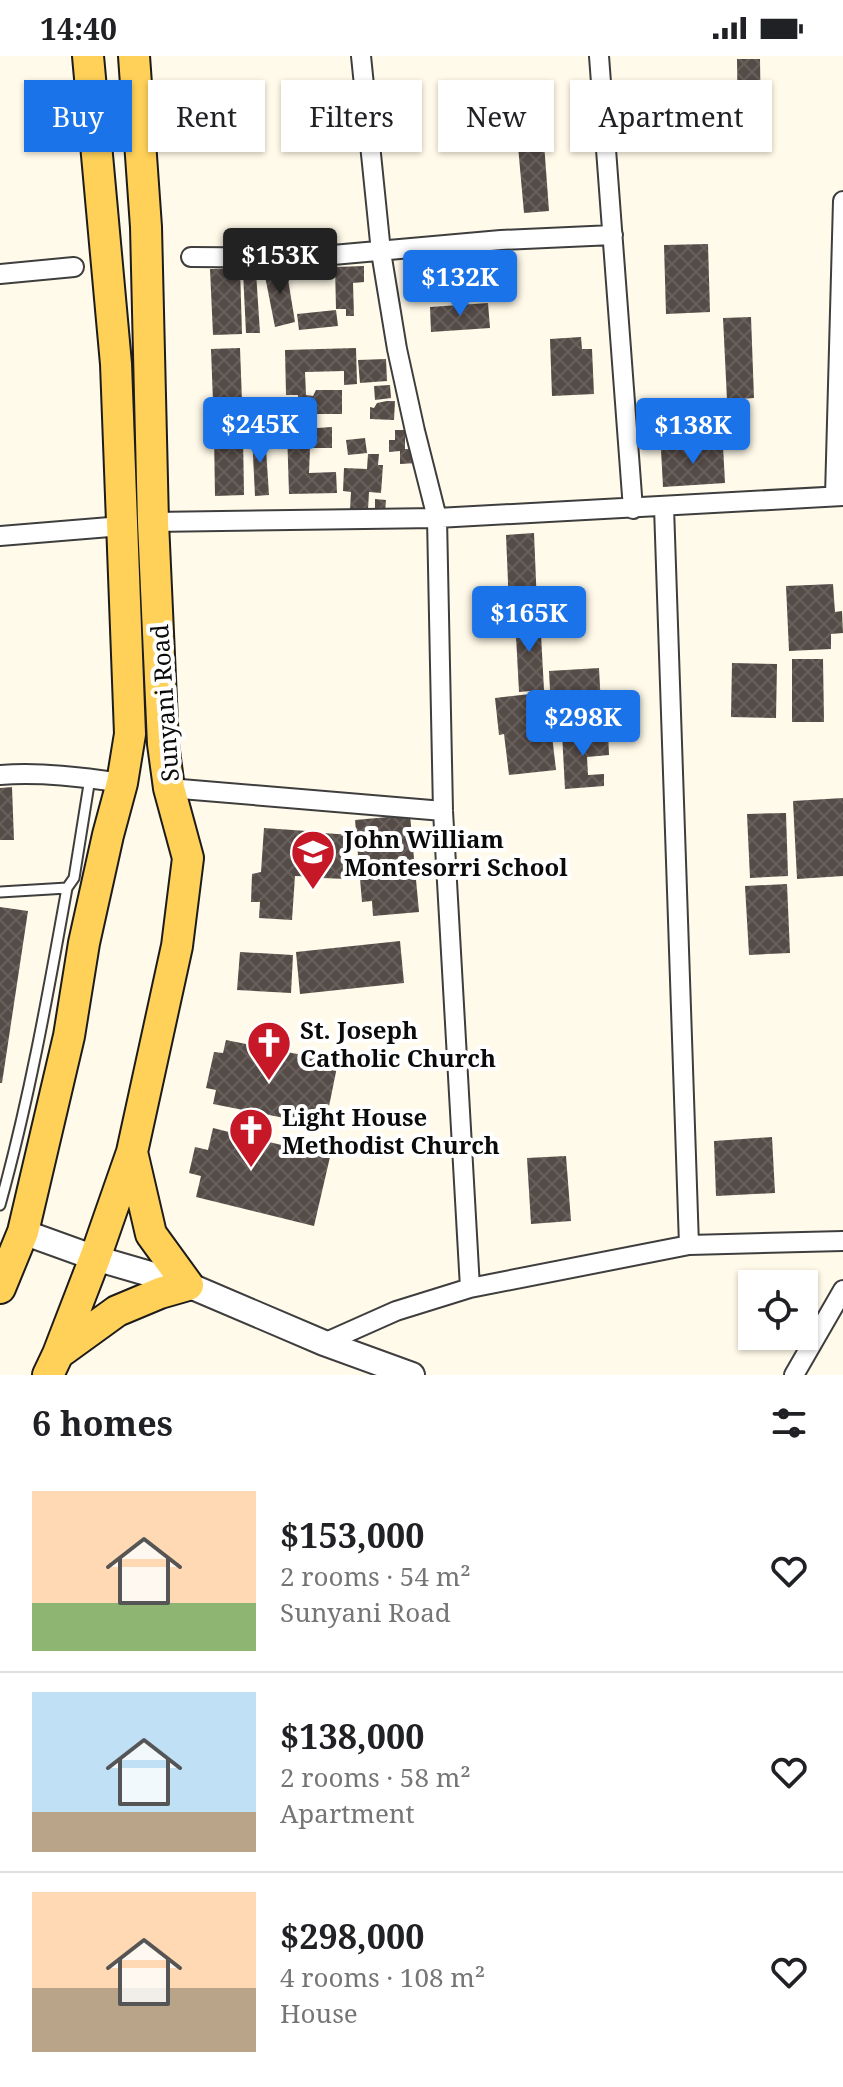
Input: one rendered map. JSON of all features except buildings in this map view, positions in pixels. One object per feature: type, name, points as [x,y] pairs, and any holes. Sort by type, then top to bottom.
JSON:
[{"type":"main road","name":"Sunyani Road","points":[[0,1288],[23,1232],[69,1036],[84,943],[122,783],[130,734],[116,364],[88,56]]},
{"type":"main road","name":"Sunyani Road","points":[[53,1364],[132,1152],[177,946],[188,858],[169,788],[163,744],[153,522],[146,227],[134,56]]},
{"type":"main road","points":[[53,1364],[117,1311],[188,1285],[151,1234],[132,1152]]},
{"type":"street","points":[[361,56],[381,252],[397,349],[437,518],[443,811],[470,1288]]},
{"type":"street","points":[[599,56],[633,509]]},
{"type":"street","points":[[153,522],[437,518],[839,496],[843,201]]},
{"type":"street","points":[[191,257],[259,259],[381,252],[501,240],[613,235]]},
{"type":"street","points":[[0,274],[74,267]]},
{"type":"street","points":[[664,507],[689,1245]]},
{"type":"street","points":[[0,536],[122,526]]},
{"type":"street","points":[[0,775],[19,773],[122,783]]},
{"type":"street","points":[[169,788],[443,811]]},
{"type":"street","points":[[23,1232],[95,1258],[188,1285],[324,1343],[412,1375]]},
{"type":"street","points":[[324,1343],[396,1311],[470,1288],[689,1245],[843,1241]]},
{"type":"street","points":[[794,1375],[843,1290]]},
{"type":"lane","points":[[0,1205],[15,1153],[67,888],[74,878],[90,778]]},
{"type":"lane","points":[[0,892],[67,888]]},
{"type":"place","name":"John William Montesorri School","points":[[313,891]]},
{"type":"place","name":"St. Joseph Catholic Church","points":[[269,1082]]},
{"type":"place","name":"Light House Methodist Church","points":[[251,1169]]}]
